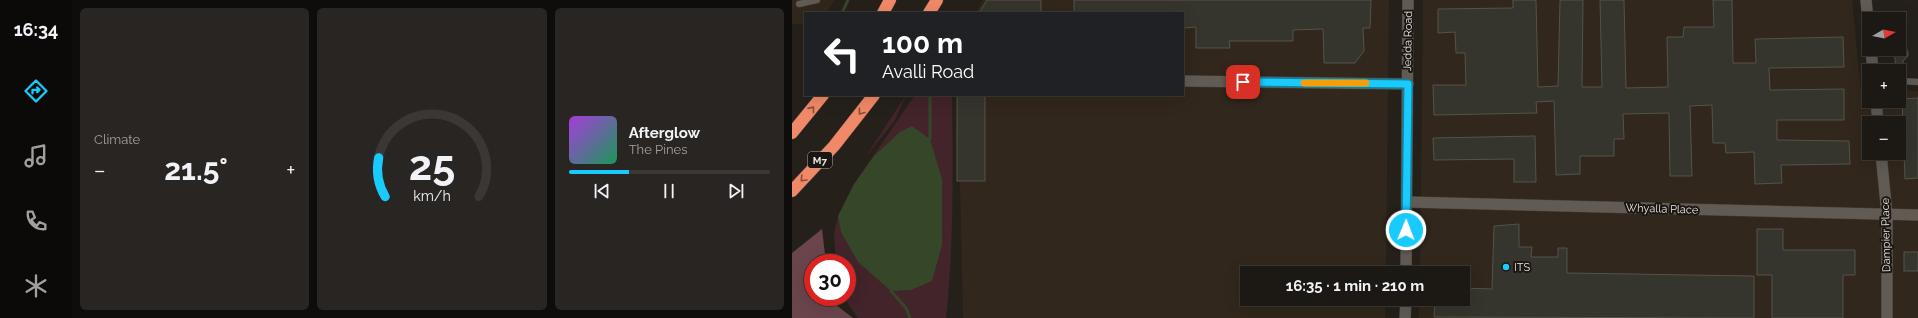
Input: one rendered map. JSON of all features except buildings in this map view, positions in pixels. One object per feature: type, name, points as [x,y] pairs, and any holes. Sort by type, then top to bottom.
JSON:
[{"type":"highway","points":[[883,12],[890,0]]},
{"type":"highway","points":[[930,12],[937,0]]},
{"type":"highway","points":[[796,128],[822,96]]},
{"type":"highway","name":"M7","points":[[792,191],[848,129],[873,96]]},
{"type":"street","name":"Jedda Road","points":[[1406,266],[1408,0]]},
{"type":"street","points":[[1866,0],[1867,12]]},
{"type":"street","points":[[1184,81],[1408,84]]},
{"type":"street","name":"Dampier Place","points":[[1882,160],[1887,215],[1887,318]]},
{"type":"street","name":"Whyalla Place","points":[[1407,202],[1918,215]]},
{"type":"street","points":[[1405,318],[1406,306]]},
{"type":"lane","points":[[799,4],[817,0]]},
{"type":"lane","points":[[1906,81],[1918,82]]},
{"type":"shaded area","points":[[792,0],[835,0],[827,12],[804,12],[804,24],[792,24]]},
{"type":"shaded area","points":[[983,0],[1389,0],[1386,266],[1240,266],[1240,306],[1386,306],[1385,318],[963,318],[958,96],[1184,96],[1184,12],[976,12]]},
{"type":"shaded area","points":[[1423,0],[1852,0],[1862,90],[1862,108],[1906,108],[1906,90],[1918,91],[1918,318],[1419,318],[1419,306],[1470,306],[1470,266],[1420,266]]},
{"type":"shaded area","points":[[905,96],[906,96],[894,122],[866,156]]},
{"type":"shaded area","points":[[914,96],[952,96],[952,234],[946,318],[858,318],[849,306],[856,306],[856,254],[835,254],[834,234],[838,216],[854,184]]},
{"type":"shaded area","points":[[912,126],[930,139],[942,179],[942,245],[932,281],[911,290],[891,291],[858,262],[856,254],[853,254],[841,232],[838,216],[854,184],[874,156],[900,132]]},
{"type":"shaded area","points":[[822,229],[825,254],[804,254],[804,306],[837,306],[853,318],[792,318],[792,253]]},
{"type":"waterway","points":[[842,12],[848,0]]},
{"type":"waterway","points":[[928,141],[930,139],[930,96]]},
{"type":"waterway","points":[[890,287],[891,291],[906,308],[910,318]]},
{"type":"slow traffic","points":[[1304,83],[1366,83]]},
{"type":"place","name":"ITS","points":[[1506,267]]},
{"type":"route","points":[[1243,82],[1408,84],[1406,230]]}]
